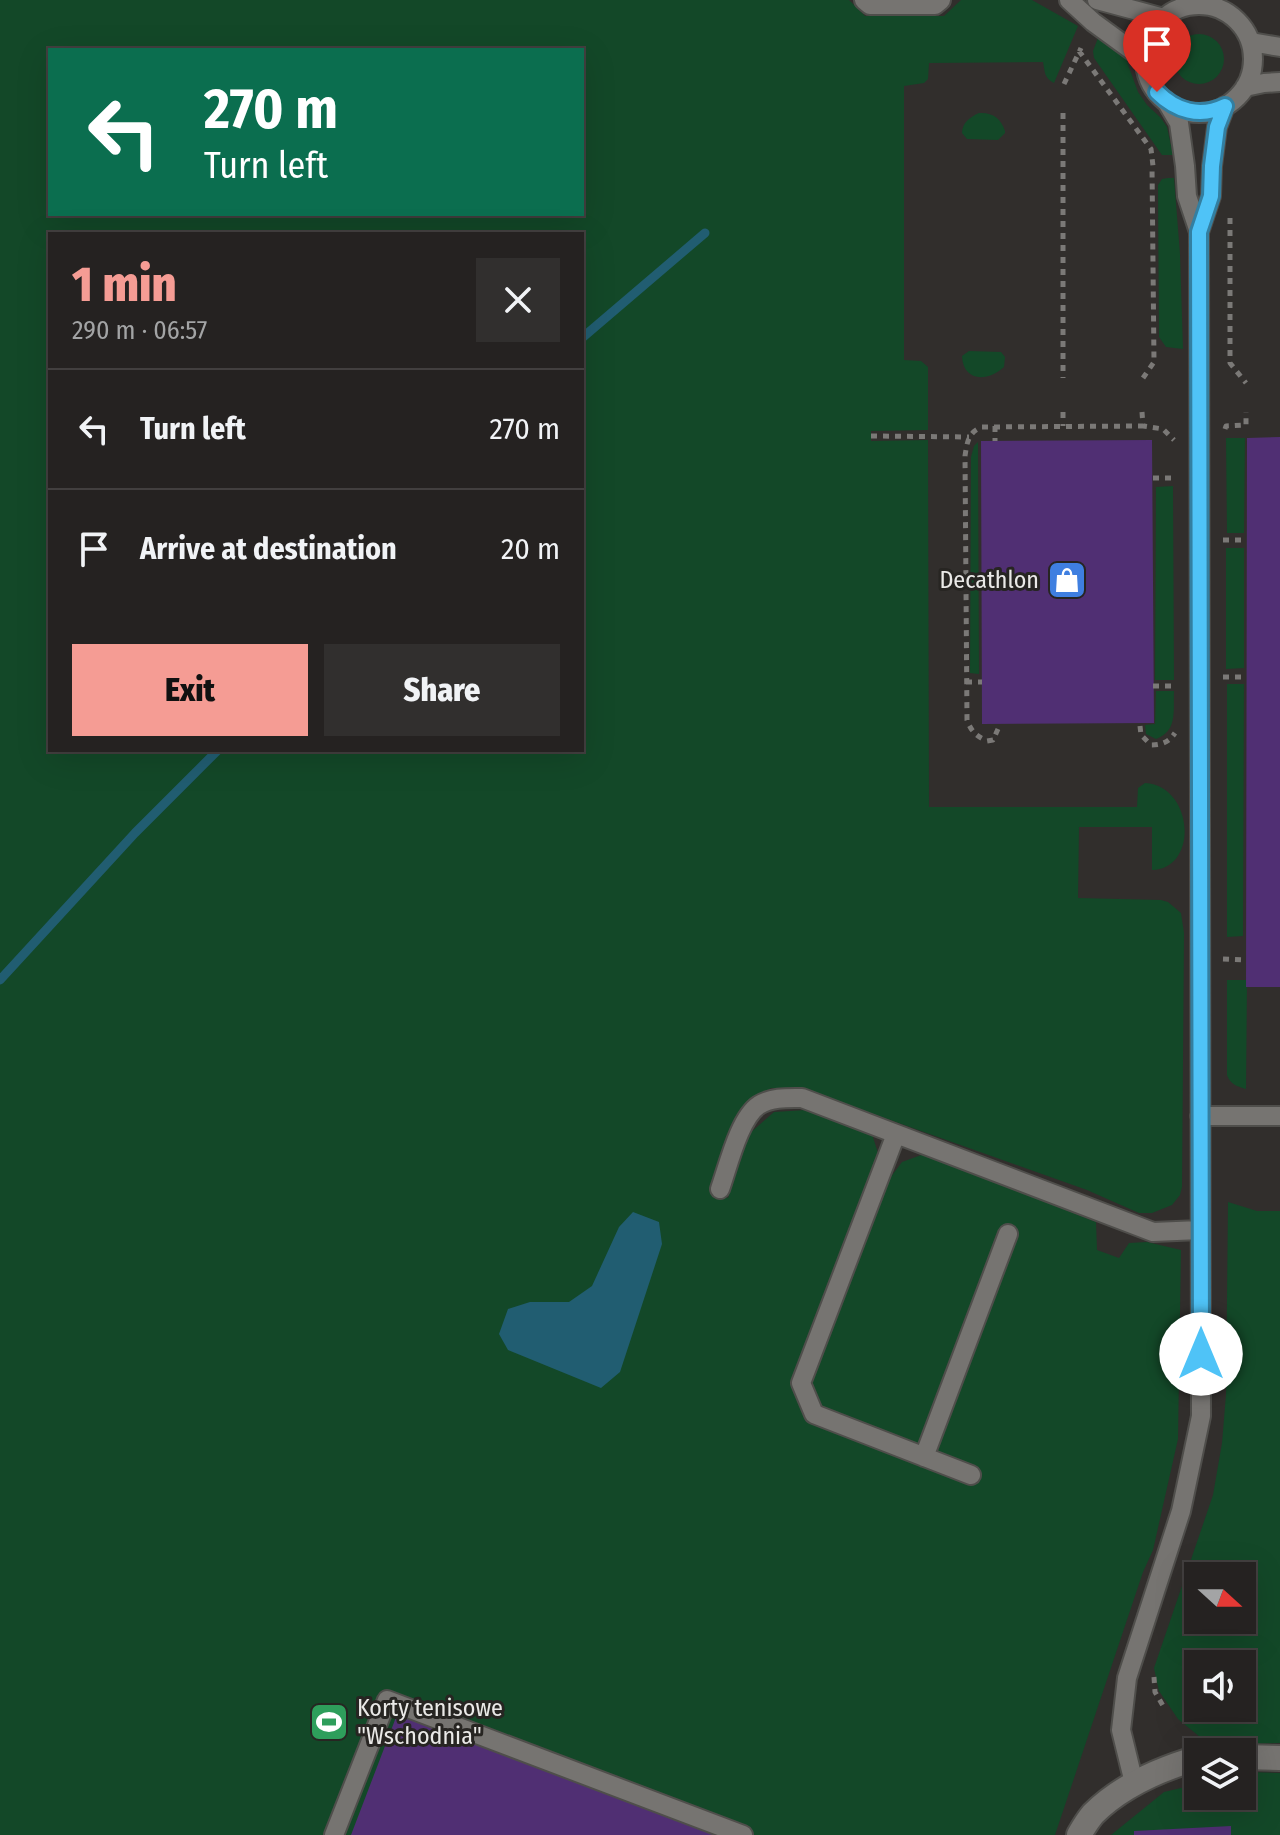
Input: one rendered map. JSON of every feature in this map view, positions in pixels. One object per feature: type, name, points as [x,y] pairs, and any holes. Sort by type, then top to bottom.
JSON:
[{"type":"street","points":[[1256,1757],[1280,1758]]},
{"type":"street","points":[[1079,1835],[1093,1815],[1134,1783],[1184,1763]]},
{"type":"lane","points":[[864,0],[870,5],[935,5],[941,0]]},
{"type":"lane","points":[[1069,0],[1145,60]]},
{"type":"lane","points":[[1097,0],[1164,18]]},
{"type":"lane","points":[[1134,1783],[1121,1730],[1127,1678],[1181,1511],[1201,1416],[1199,232],[1187,196],[1179,123],[1151,83],[1145,60],[1150,37],[1164,18],[1183,7],[1217,7],[1235,18],[1251,42],[1253,65],[1237,98],[1217,110],[1199,113],[1166,101]]},
{"type":"lane","points":[[1251,42],[1280,47]]},
{"type":"lane","points":[[1245,87],[1280,82]]},
{"type":"lane","points":[[1199,232],[1211,196],[1217,127],[1225,106]]},
{"type":"lane","points":[[720,1189],[742,1125],[758,1105],[779,1099],[802,1098],[1153,1232],[1200,1230]]},
{"type":"lane","points":[[1200,1116],[1280,1116]]},
{"type":"lane","points":[[896,1134],[801,1383],[814,1414],[971,1475]]},
{"type":"lane","points":[[924,1457],[1008,1234]]},
{"type":"lane","points":[[334,1835],[387,1700],[743,1835]]},
{"type":"path","points":[[1064,84],[1084,42]]},
{"type":"path","points":[[1079,51],[1151,149],[1154,362],[1143,378]]},
{"type":"path","points":[[1063,113],[1063,378]]},
{"type":"path","points":[[1152,166],[1162,166]]},
{"type":"path","points":[[1230,211],[1230,363],[1246,383]]},
{"type":"path","points":[[1063,412],[1063,426]]},
{"type":"path","points":[[1142,412],[1143,426]]},
{"type":"path","points":[[998,729],[993,740],[987,741],[970,729],[967,720],[965,456],[969,437],[975,429],[995,426],[1143,426],[1169,433],[1177,451]]},
{"type":"path","points":[[995,426],[995,441]]},
{"type":"path","points":[[871,436],[969,437]]},
{"type":"path","points":[[1153,478],[1177,478],[1177,465]]},
{"type":"path","points":[[1222,540],[1247,540]]},
{"type":"path","points":[[1222,677],[1246,677]]},
{"type":"path","points":[[966,682],[982,682]]},
{"type":"path","points":[[1153,686],[1178,686],[1178,699]]},
{"type":"path","points":[[1140,726],[1146,744],[1158,745],[1170,739],[1177,725]]},
{"type":"path","points":[[1222,959],[1246,960]]},
{"type":"green space","points":[[0,0],[849,0],[865,16],[944,16],[961,0],[1032,0],[1078,26],[1054,83],[1047,77],[1043,62],[929,63],[928,79],[924,83],[904,86],[904,360],[921,361],[928,367],[928,430],[871,431],[871,441],[928,440],[929,807],[1137,807],[1138,788],[1145,783],[1161,788],[1173,798],[1181,812],[1183,843],[1178,856],[1167,866],[1152,870],[1152,827],[1079,827],[1078,898],[1161,900],[1181,913],[1184,933],[1180,1195],[1172,1205],[1152,1213],[1139,1213],[1087,1190],[820,1095],[771,1088],[737,1116],[710,1190],[728,1198],[749,1134],[774,1112],[806,1110],[846,1121],[872,1134],[878,1153],[871,1176],[887,1182],[902,1162],[924,1154],[1096,1222],[1097,1250],[1119,1258],[1129,1243],[1147,1242],[1181,1250],[1178,1439],[1153,1550],[1055,1835],[0,1835]]},
{"type":"green space","points":[[1199,34],[1217,41],[1224,59],[1217,77],[1199,84],[1181,77],[1174,59],[1181,41]]},
{"type":"green space","points":[[1098,38],[1126,59],[1138,92],[1167,127],[1173,155],[1162,155],[1094,58]]},
{"type":"green space","points":[[979,113],[992,115],[1001,123],[1005,133],[998,140],[967,139],[962,133],[967,121]]},
{"type":"green space","points":[[1174,178],[1183,349],[1166,347],[1159,337],[1158,185],[1162,179]]},
{"type":"green space","points":[[969,351],[1001,352],[1005,357],[1004,367],[984,377],[972,375],[963,365],[962,356]]},
{"type":"green space","points":[[1226,438],[1245,438],[1244,533],[1227,533]]},
{"type":"green space","points":[[978,442],[979,674],[970,673],[971,457]]},
{"type":"green space","points":[[1173,486],[1174,680],[1155,680],[1156,487]]},
{"type":"green space","points":[[1226,548],[1244,548],[1244,668],[1226,669]]},
{"type":"green space","points":[[1227,684],[1244,684],[1243,936],[1227,937]]},
{"type":"green space","points":[[1156,691],[1174,691],[1174,712],[1168,731],[1156,739],[1146,734],[1145,725],[1155,724]]},
{"type":"green space","points":[[1227,980],[1247,980],[1246,1089],[1234,1084],[1227,1075]]},
{"type":"green space","points":[[1228,1202],[1257,1211],[1280,1211],[1280,1743],[1256,1743],[1256,1738],[1200,1737],[1178,1719],[1159,1691],[1154,1668],[1184,1580],[1184,1634],[1256,1634],[1256,1562],[1190,1562],[1213,1495],[1226,1395]]},
{"type":"green space","points":[[1256,1772],[1280,1773],[1280,1835],[1111,1835],[1164,1792],[1184,1787],[1184,1810],[1256,1810]]},
{"type":"water","points":[[633,1212],[659,1222],[662,1244],[620,1372],[601,1388],[508,1350],[499,1334],[508,1309],[530,1302],[569,1302],[592,1286],[619,1227]]},
{"type":"building","points":[[1280,437],[1280,987],[1246,987],[1247,438]]},
{"type":"building","name":"Decathlon","points":[[1152,440],[1154,723],[982,724],[981,441]]},
{"type":"building","points":[[398,1712],[716,1832],[715,1835],[351,1835]]},
{"type":"building","points":[[1231,1826],[1231,1835],[1134,1835],[1134,1831]]},
{"type":"waterway","points":[[584,336],[705,233]]},
{"type":"waterway","points":[[0,980],[135,833],[216,752]]},
{"type":"place","name":"Decathlon","points":[[1067,580]]},
{"type":"place","name":"Korty tenisowe \"Wschodnia\"","points":[[329,1722]]},
{"type":"route","points":[[1157,92],[1173,106],[1190,112],[1208,112],[1225,106],[1217,127],[1211,196],[1199,232],[1201,1354]]}]
